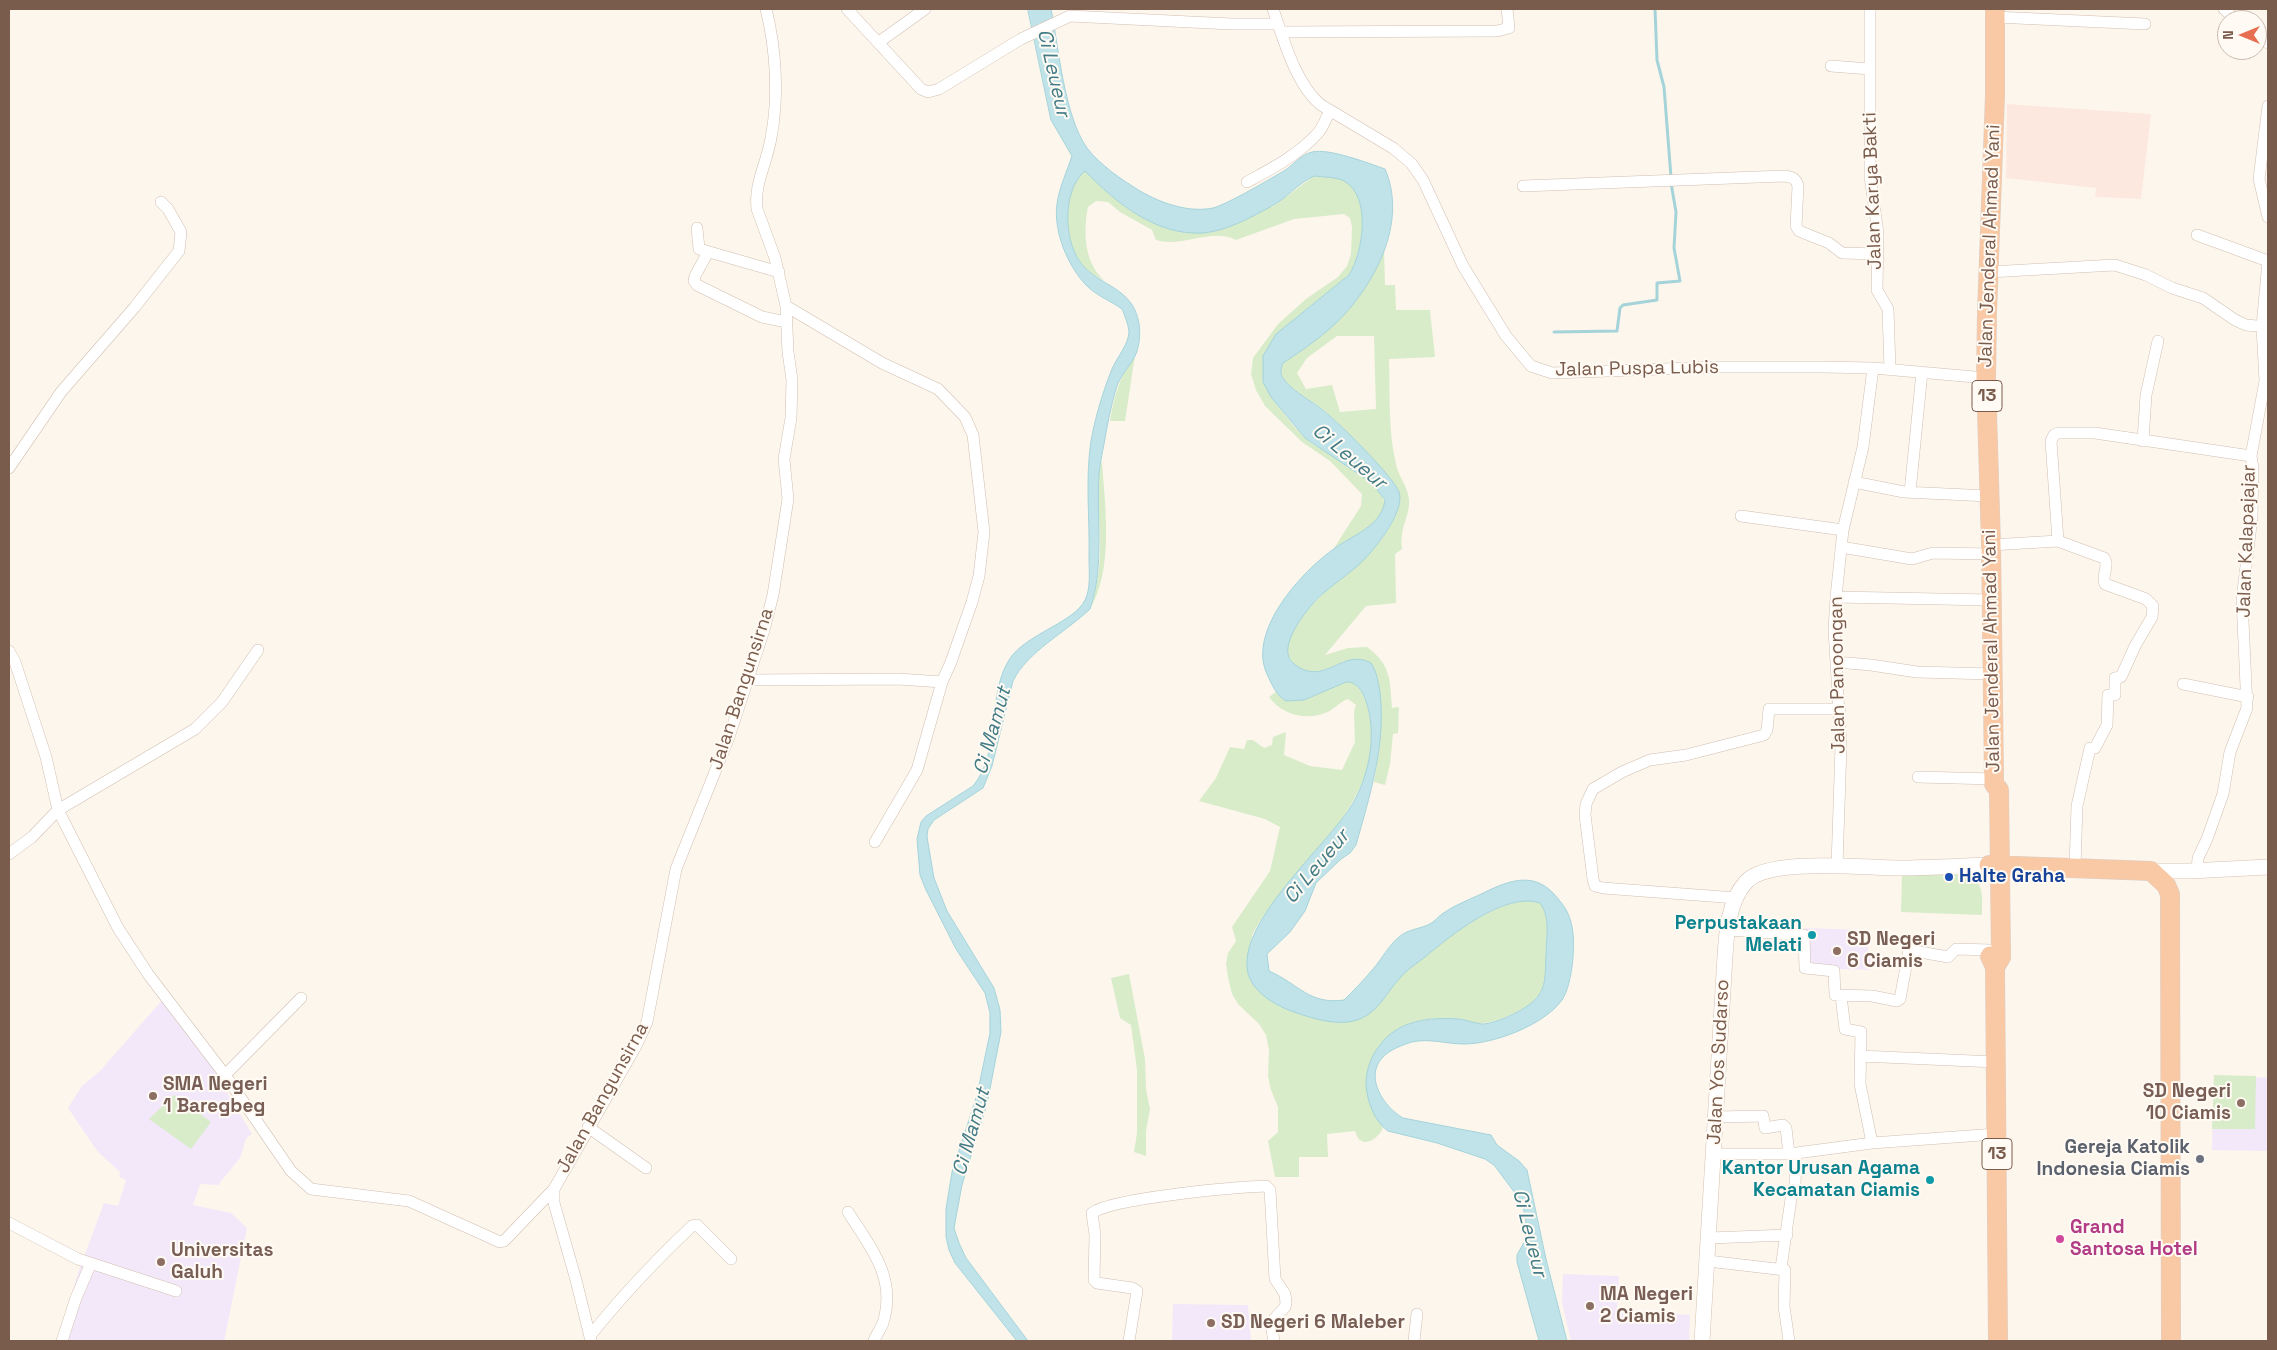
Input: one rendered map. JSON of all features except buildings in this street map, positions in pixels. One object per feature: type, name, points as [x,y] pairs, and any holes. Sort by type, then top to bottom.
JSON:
[{"type":"highway","name":"Jalan Jenderal Ahmad Yani","points":[[1995,13],[1986,378],[1992,549],[1994,781],[1989,790],[1995,865],[1993,958],[1996,1062],[1998,1341]]},
{"type":"highway","points":[[1995,865],[2151,870],[2166,885],[2170,894],[2171,1341]]},
{"type":"main road","name":"Jalan Yos Sudarso","points":[[1702,1341],[1710,1238],[1720,1010],[1728,930],[1737,898],[1746,881],[1762,872],[1782,868],[1837,866],[1897,868],[1995,865]]},
{"type":"main road","points":[[2151,870],[2194,871],[2268,867]]},
{"type":"main road","points":[[2170,894],[2177,884],[2194,871]]},
{"type":"street","name":"Jalan Bangunsirna","points":[[590,1339],[576,1280],[554,1203],[554,1190],[588,1127],[636,1046],[647,1022],[676,869],[729,737],[768,614],[788,499],[784,459],[791,418],[792,380],[788,352],[786,306],[778,272],[757,209],[756,200],[756,187],[772,138],[774,105],[772,44],[766,9]]},
{"type":"street","points":[[848,9],[921,89],[928,92],[947,85],[1021,39],[1063,18],[1090,16],[1280,28],[1496,31],[1509,28],[1507,9]]},
{"type":"street","points":[[879,42],[925,9]]},
{"type":"street","name":"Jalan Puspa Lubis","points":[[1273,9],[1306,89],[1315,100],[1399,152],[1411,163],[1423,180],[1463,266],[1488,309],[1506,336],[1531,366],[1536,369],[1552,373],[1765,366],[1873,368],[1986,378]]},
{"type":"street","name":"Jalan Karya Bakti","points":[[1870,9],[1870,177],[1877,214],[1877,290],[1888,309],[1890,369]]},
{"type":"street","points":[[1995,13],[2145,24]]},
{"type":"street","points":[[1831,66],[1870,69]]},
{"type":"street","points":[[2268,106],[2259,179],[2268,217]]},
{"type":"street","points":[[1247,182],[1285,160],[1313,138],[1320,130],[1330,111]]},
{"type":"street","points":[[1523,186],[1784,176],[1792,178],[1798,186],[1796,226],[1799,231],[1830,244],[1842,253],[1878,254]]},
{"type":"street","points":[[9,468],[61,392],[141,300],[179,251],[181,232],[168,209],[161,202]]},
{"type":"street","points":[[697,228],[698,248],[778,272]]},
{"type":"street","points":[[2197,235],[2268,261],[2265,381],[2251,456]]},
{"type":"street","points":[[708,252],[695,276],[697,285],[762,316],[786,322]]},
{"type":"street","points":[[1989,272],[2116,265],[2146,275],[2172,288],[2203,298],[2240,323],[2265,327]]},
{"type":"street","points":[[786,306],[882,363],[938,389],[959,409],[970,426],[973,435],[982,514],[983,555],[972,602],[952,662],[942,682],[917,770],[876,842]]},
{"type":"street","points":[[2143,441],[2146,394],[2158,341]]},
{"type":"street","name":"Jalan Panoongan","points":[[1837,866],[1841,746],[1834,629],[1836,596],[1843,530],[1865,432],[1873,368]]},
{"type":"street","points":[[1910,492],[1922,372]]},
{"type":"street","name":"Jalan Kalapajajar","points":[[2058,542],[2051,442],[2054,435],[2064,432],[2095,433],[2251,456],[2253,468],[2252,523],[2242,599],[2248,697],[2245,717],[2230,752],[2223,794],[2194,871]]},
{"type":"street","points":[[1854,482],[1910,492],[1989,496]]},
{"type":"street","points":[[1741,516],[1843,530]]},
{"type":"street","points":[[1841,547],[1912,559],[1933,553],[2058,542],[2104,558],[2107,563],[2105,584],[2146,599],[2153,606],[2152,617],[2135,646],[2121,677],[2115,678],[2115,695],[2108,695],[2107,726],[2095,748],[2090,748],[2077,806],[2075,867]]},
{"type":"street","points":[[1836,596],[1992,600]]},
{"type":"street","points":[[9,854],[32,837],[58,810],[195,729],[222,702],[258,650]]},
{"type":"street","points":[[9,651],[15,662],[46,757],[58,810],[118,928],[148,974],[225,1075],[289,1168],[311,1189],[409,1202],[500,1242],[504,1241],[554,1190]]},
{"type":"street","points":[[1836,662],[1871,664],[1917,672],[1992,674]]},
{"type":"street","points":[[748,680],[898,679],[942,682]]},
{"type":"street","points":[[2183,684],[2248,697]]},
{"type":"street","points":[[1737,898],[1595,886],[1592,879],[1584,815],[1593,788],[1650,760],[1686,755],[1764,735],[1767,730],[1769,709],[1840,709]]},
{"type":"street","points":[[1918,776],[1994,781]]},
{"type":"street","points":[[1728,930],[1804,935],[1805,968],[1834,971],[1834,994],[1841,996],[1872,996],[1899,1000],[1909,950],[1948,957],[1956,949],[1993,958]]},
{"type":"street","points":[[1841,996],[1845,1029],[1861,1031],[1862,1098],[1872,1143]]},
{"type":"street","points":[[225,1075],[301,998]]},
{"type":"street","points":[[1860,1056],[1996,1062]]},
{"type":"street","points":[[1716,1117],[1763,1116],[1765,1128],[1783,1125],[1786,1128],[1793,1153],[1795,1185],[1792,1192],[1781,1268]]},
{"type":"street","points":[[588,1127],[646,1168]]},
{"type":"street","points":[[1714,1154],[1793,1153],[1872,1143],[1996,1134]]},
{"type":"street","points":[[1129,1341],[1137,1291],[1132,1288],[1097,1284],[1094,1280],[1095,1235],[1092,1213],[1138,1200],[1266,1186],[1270,1190],[1275,1279],[1285,1294],[1286,1303],[1285,1307],[1274,1319],[1272,1330],[1274,1341]]},
{"type":"street","points":[[848,1212],[880,1262],[886,1280],[884,1316],[874,1341]]},
{"type":"street","points":[[9,1223],[70,1256],[176,1291]]},
{"type":"street","points":[[590,1339],[628,1291],[692,1226],[697,1225],[731,1259]]},
{"type":"street","points":[[1710,1238],[1787,1235]]},
{"type":"street","points":[[1708,1261],[1786,1270],[1784,1306],[1789,1341]]},
{"type":"street","points":[[62,1341],[76,1298],[91,1262]]},
{"type":"street","points":[[1414,1341],[1417,1314]]},
{"type":"shaded area","points":[[2007,104],[2151,114],[2141,199],[2095,197],[2096,188],[2006,178]]},
{"type":"shaded area","name":"SD Negeri 6 Ciamis","points":[[1806,928],[1861,930],[1861,944],[1868,944],[1868,957],[1872,957],[1871,970],[1807,968]]},
{"type":"shaded area","points":[[164,998],[213,1069],[252,1134],[246,1139],[240,1158],[218,1185],[200,1184],[193,1205],[231,1213],[247,1228],[224,1341],[57,1341],[79,1270],[104,1203],[118,1206],[126,1180],[119,1177],[120,1172],[98,1152],[68,1108],[82,1086],[100,1071]]},
{"type":"shaded area","name":"SD Negeri 10 Ciamis","points":[[2214,1075],[2268,1078],[2268,1151],[2212,1150]]},
{"type":"shaded area","name":"MA Negeri 2 Ciamis","points":[[1563,1274],[1619,1276],[1617,1309],[1690,1315],[1689,1341],[1571,1341],[1562,1303]]},
{"type":"shaded area","name":"SD Negeri 6 Maleber","points":[[1173,1304],[1248,1305],[1251,1341],[1172,1341]]},
{"type":"green space","points":[[1085,170],[1101,187],[1132,212],[1272,207],[1314,176],[1342,179],[1353,188],[1359,199],[1362,212],[1361,240],[1354,265],[1349,275],[1276,334],[1271,397],[1305,438],[1354,469],[1377,489],[1384,499],[1384,509],[1370,526],[1334,548],[1361,506],[1362,494],[1330,461],[1302,442],[1265,406],[1256,390],[1251,374],[1253,358],[1278,324],[1306,299],[1338,277],[1347,266],[1351,254],[1352,227],[1350,218],[1344,214],[1294,219],[1236,240],[1227,237],[1207,236],[1166,242],[1156,240],[1152,230],[1120,212],[1108,202],[1096,201],[1088,207],[1086,217],[1087,247],[1093,265],[1105,281],[1084,268],[1076,255],[1068,230],[1068,203],[1071,191],[1077,179]]},
{"type":"green space","points":[[1384,250],[1385,285],[1395,285],[1396,310],[1430,310],[1435,357],[1389,359],[1393,451],[1409,500],[1401,542],[1402,549],[1395,554],[1396,603],[1366,606],[1325,655],[1348,648],[1367,647],[1381,660],[1388,673],[1392,708],[1399,707],[1398,733],[1393,734],[1390,764],[1385,785],[1374,782],[1380,729],[1377,676],[1344,661],[1328,669],[1319,671],[1304,670],[1291,660],[1286,651],[1295,628],[1308,609],[1363,560],[1379,542],[1392,522],[1400,499],[1346,431],[1325,411],[1289,385],[1283,379],[1281,372],[1283,363],[1315,340],[1343,315],[1355,301],[1375,269]],"holes":[[[1337,336],[1374,336],[1376,409],[1340,412],[1332,385],[1306,389],[1297,373],[1307,358]]]},
{"type":"green space","points":[[1135,355],[1125,421],[1110,421],[1118,386]]},
{"type":"green space","points":[[1102,461],[1106,517],[1105,556],[1098,593],[1090,609],[1097,584],[1100,558],[1098,480]]},
{"type":"green space","points":[[1349,681],[1360,690],[1365,698],[1369,712],[1372,742],[1367,771],[1355,798],[1338,825],[1277,898],[1252,935],[1250,979],[1258,990],[1275,1003],[1291,1011],[1383,1000],[1399,978],[1410,967],[1445,939],[1486,914],[1506,905],[1525,901],[1540,902],[1546,915],[1545,977],[1543,986],[1535,1000],[1514,1014],[1480,1023],[1446,1018],[1420,1021],[1408,1024],[1387,1037],[1372,1060],[1367,1087],[1368,1096],[1383,1128],[1377,1137],[1369,1142],[1364,1142],[1357,1137],[1355,1131],[1327,1134],[1328,1157],[1299,1157],[1299,1177],[1275,1177],[1268,1141],[1278,1132],[1278,1107],[1268,1076],[1269,1050],[1266,1035],[1259,1024],[1238,1004],[1232,994],[1226,964],[1228,953],[1236,941],[1232,927],[1270,871],[1280,827],[1265,819],[1199,801],[1216,778],[1230,747],[1244,749],[1247,740],[1253,740],[1264,748],[1272,745],[1273,737],[1286,732],[1284,755],[1310,766],[1342,770],[1355,742],[1354,711],[1356,705],[1348,699],[1325,713],[1302,716],[1280,708],[1269,697],[1276,692],[1284,699],[1292,701],[1302,700]]},
{"type":"green space","points":[[1902,874],[1970,875],[1975,879],[1980,888],[1982,915],[1901,912]]},
{"type":"green space","points":[[1129,974],[1145,1059],[1146,1089],[1150,1109],[1146,1131],[1146,1156],[1134,1152],[1137,1133],[1137,1070],[1131,1025],[1120,1018],[1111,978]]},
{"type":"green space","points":[[2214,1075],[2256,1076],[2255,1129],[2212,1129]]},
{"type":"green space","points":[[174,1095],[211,1122],[191,1149],[149,1119]]},
{"type":"water","points":[[1028,9],[1051,9],[1063,81],[1073,118],[1087,148],[1112,172],[1140,191],[1157,199],[1184,208],[1213,208],[1261,184],[1287,169],[1305,155],[1319,151],[1338,154],[1385,169],[1391,188],[1393,208],[1391,228],[1377,266],[1356,301],[1343,316],[1322,336],[1283,363],[1281,370],[1281,375],[1285,381],[1341,426],[1387,474],[1399,492],[1400,501],[1397,511],[1385,533],[1361,562],[1314,603],[1295,629],[1288,649],[1289,657],[1294,664],[1305,670],[1315,672],[1351,660],[1361,659],[1371,663],[1376,673],[1380,692],[1381,731],[1379,751],[1356,845],[1350,853],[1316,883],[1305,911],[1290,932],[1267,954],[1269,971],[1313,996],[1332,1001],[1344,1000],[1370,973],[1399,937],[1406,932],[1430,924],[1446,911],[1498,886],[1517,881],[1527,880],[1536,882],[1545,886],[1559,900],[1570,919],[1572,927],[1573,960],[1566,993],[1554,1009],[1531,1025],[1489,1041],[1464,1044],[1412,1042],[1385,1055],[1377,1066],[1375,1074],[1379,1092],[1384,1100],[1403,1118],[1491,1135],[1497,1145],[1519,1161],[1527,1170],[1546,1259],[1567,1341],[1539,1341],[1517,1262],[1517,1255],[1528,1235],[1524,1211],[1515,1193],[1494,1165],[1485,1159],[1437,1143],[1388,1131],[1379,1122],[1372,1110],[1366,1084],[1368,1068],[1377,1049],[1387,1037],[1405,1025],[1437,1019],[1459,1019],[1482,1024],[1488,1023],[1513,1014],[1535,1000],[1542,990],[1544,981],[1547,935],[1546,915],[1540,903],[1526,901],[1511,903],[1495,909],[1463,928],[1408,970],[1394,984],[1373,1011],[1360,1019],[1344,1022],[1327,1021],[1288,1010],[1275,1004],[1263,995],[1250,979],[1247,959],[1253,936],[1284,888],[1341,821],[1353,803],[1364,779],[1370,753],[1371,726],[1369,713],[1363,694],[1356,685],[1346,682],[1304,700],[1286,701],[1277,693],[1273,686],[1267,674],[1263,657],[1265,639],[1271,621],[1294,587],[1322,558],[1373,523],[1383,509],[1385,500],[1372,483],[1305,438],[1271,397],[1263,382],[1263,356],[1276,334],[1349,275],[1354,265],[1361,240],[1362,212],[1359,199],[1353,188],[1344,181],[1334,178],[1314,176],[1276,204],[1229,227],[1203,233],[1169,229],[1153,223],[1123,205],[1085,171],[1077,180],[1072,192],[1069,205],[1069,233],[1072,246],[1078,258],[1092,274],[1123,294],[1134,309],[1140,328],[1137,352],[1116,389],[1101,459],[1098,491],[1099,559],[1095,592],[1090,609],[1037,652],[1019,671],[1013,681],[992,766],[983,788],[934,820],[928,829],[927,837],[934,878],[947,911],[994,988],[1000,1010],[1001,1032],[987,1104],[962,1185],[954,1228],[966,1258],[1028,1341],[1017,1341],[955,1263],[949,1250],[946,1237],[946,1209],[952,1172],[977,1095],[990,1033],[990,1013],[985,993],[956,949],[926,890],[920,875],[917,839],[921,822],[926,816],[973,786],[982,772],[988,757],[998,690],[1009,660],[1026,643],[1071,615],[1085,600],[1089,579],[1088,485],[1091,441],[1105,386],[1125,346],[1129,331],[1122,309],[1087,286],[1074,269],[1063,248],[1056,214],[1061,186],[1072,156],[1051,120]]},
{"type":"waterway","points":[[1655,9],[1657,60],[1664,87],[1671,177]]},
{"type":"waterway","points":[[1554,332],[1617,331],[1620,308],[1623,305],[1657,300],[1657,283],[1680,281],[1674,248],[1676,212],[1671,183]]},
{"type":"place","name":"Halte Graha","points":[[1949,877]]},
{"type":"place","name":"Perpustakaan Melati","points":[[1812,935]]},
{"type":"place","name":"SD Negeri 6 Ciamis","points":[[1837,951]]},
{"type":"place","name":"SMA Negeri 1 Baregbeg","points":[[153,1096]]},
{"type":"place","name":"SD Negeri 10 Ciamis","points":[[2241,1103]]},
{"type":"place","name":"Gereja Katolik Indonesia Ciamis","points":[[2200,1159]]},
{"type":"place","name":"Kantor Urusan Agama Kecamatan Ciamis","points":[[1930,1180]]},
{"type":"place","name":"Grand Santosa Hotel","points":[[2060,1239]]},
{"type":"place","name":"Universitas Galuh","points":[[161,1262]]},
{"type":"place","name":"MA Negeri 2 Ciamis","points":[[1590,1306]]},
{"type":"place","name":"SD Negeri 6 Maleber","points":[[1211,1323]]},
{"type":"water label","name":"Ci Leueur","points":[[1053,73]]},
{"type":"water label","name":"Ci Leueur","points":[[1349,457]]},
{"type":"water label","name":"Ci Mamut","points":[[993,731]]},
{"type":"water label","name":"Ci Leueur","points":[[1317,867]]},
{"type":"water label","name":"Ci Mamut","points":[[972,1132]]},
{"type":"water label","name":"Ci Leueur","points":[[1529,1233]]}]
